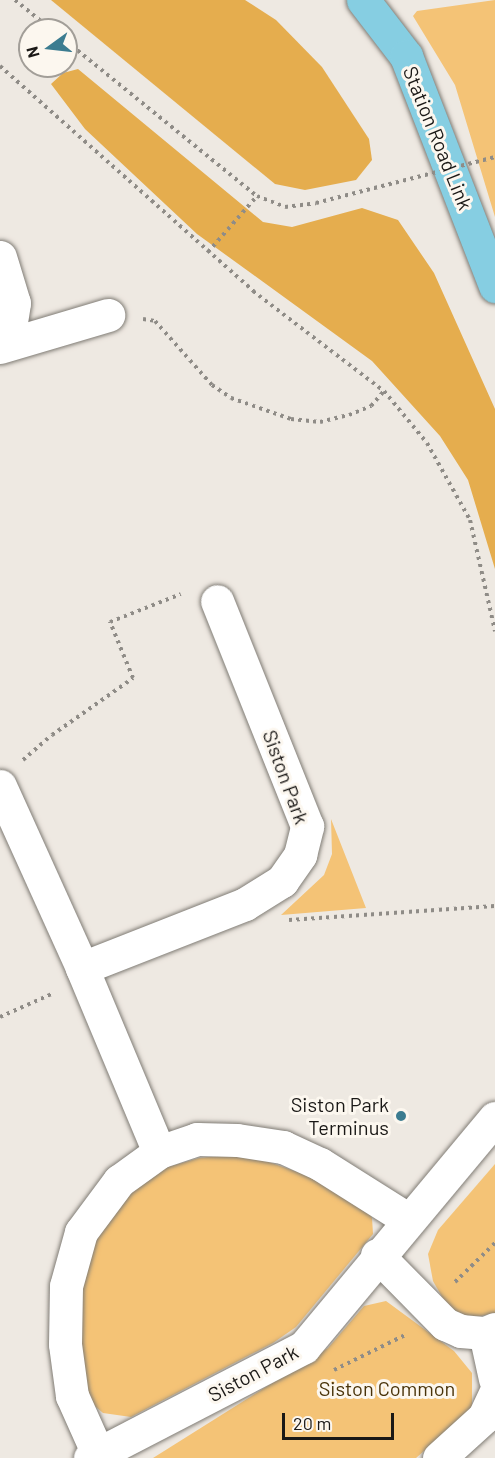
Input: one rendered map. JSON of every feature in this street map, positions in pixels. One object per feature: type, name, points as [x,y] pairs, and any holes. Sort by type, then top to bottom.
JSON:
[{"type":"main road","name":"Station Road Link","points":[[363,0],[406,56],[437,128],[495,286]]},
{"type":"street","points":[[0,257],[14,303],[9,336],[0,343]]},
{"type":"street","points":[[0,347],[108,315]]},
{"type":"street","name":"Siston Park","points":[[84,973],[245,904],[282,881],[300,855],[307,826],[217,601]]},
{"type":"street","points":[[9,776],[84,973],[159,1152]]},
{"type":"street","name":"Siston Park","points":[[409,1220],[320,1164],[283,1147],[197,1138],[159,1152],[119,1181],[81,1232],[66,1286],[65,1344],[72,1396],[94,1456],[304,1347],[377,1255],[409,1220],[495,1118]]},
{"type":"street","points":[[377,1255],[446,1324],[461,1331],[490,1331],[495,1379]]},
{"type":"street","points":[[439,1458],[484,1417],[495,1393]]},
{"type":"path","points":[[15,0],[37,18]]},
{"type":"path","points":[[78,51],[257,196],[285,207],[316,203],[495,157]]},
{"type":"path","points":[[0,66],[208,252],[384,392],[427,443],[470,520],[495,631]]},
{"type":"path","points":[[208,252],[257,196]]},
{"type":"path","points":[[108,315],[155,321],[212,386],[231,398],[291,419],[320,422],[349,415],[371,406],[384,392]]},
{"type":"path","points":[[9,776],[52,735],[133,678],[110,622],[209,583],[217,601]]},
{"type":"path","points":[[280,921],[495,906]]},
{"type":"path","points":[[0,1017],[84,973]]},
{"type":"path","points":[[449,1288],[471,1263],[495,1243]]},
{"type":"green space","points":[[495,0],[495,217],[455,85],[413,16],[417,11]]},
{"type":"green space","points":[[331,819],[366,908],[281,915],[324,875],[332,854]]},
{"type":"green space","points":[[228,1155],[266,1161],[303,1174],[366,1206],[372,1218],[373,1234],[296,1327],[273,1343],[131,1417],[103,1413],[90,1402],[78,1369],[82,1266],[93,1237],[131,1190],[161,1169],[199,1158]]},
{"type":"green space","points":[[495,1164],[495,1313],[471,1318],[450,1311],[433,1281],[428,1254],[438,1230]]},
{"type":"green space","name":"Siston Common","points":[[386,1301],[454,1351],[472,1373],[472,1409],[416,1458],[153,1458],[328,1348],[364,1306]]},
{"type":"shaded area","points":[[51,0],[245,0],[276,20],[322,67],[369,139],[372,160],[356,180],[305,190],[275,184],[78,22],[78,18],[73,18]]},
{"type":"shaded area","points":[[78,69],[263,222],[292,227],[362,208],[398,220],[434,273],[495,409],[495,569],[468,480],[440,436],[372,361],[197,234],[85,129],[51,84],[58,78],[78,78]]},
{"type":"place","name":"Siston Park Terminus","points":[[401,1116]]}]
